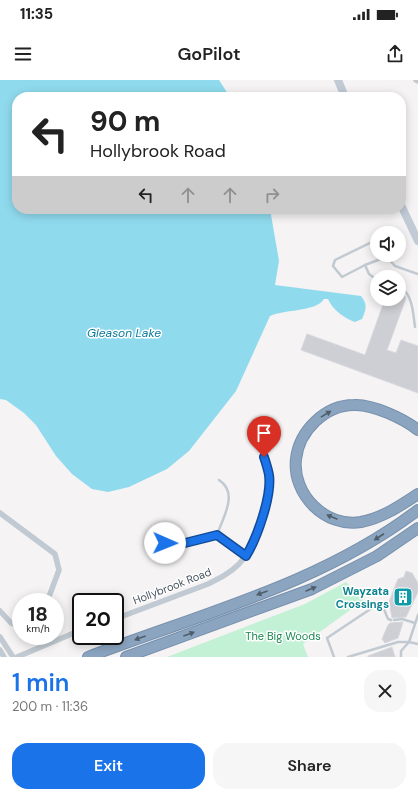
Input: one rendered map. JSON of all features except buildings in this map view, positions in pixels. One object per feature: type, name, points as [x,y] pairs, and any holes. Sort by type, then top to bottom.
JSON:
[{"type":"highway","points":[[418,430],[406,422],[370,407],[352,404],[330,412],[309,428],[300,442],[296,459],[297,476],[302,491],[314,506],[330,517],[347,522],[360,522],[384,515],[418,494]]},
{"type":"highway","points":[[88,657],[299,579],[364,546],[415,513]]},
{"type":"highway","points":[[126,657],[136,655],[312,589],[377,556],[417,529]]},
{"type":"main road","points":[[338,80],[343,92]]},
{"type":"main road","points":[[405,214],[418,240]]},
{"type":"street","name":"Hollybrook Road","points":[[124,616],[221,578],[230,572],[246,556],[255,539],[264,509],[269,476],[264,457]]},
{"type":"street","points":[[0,513],[55,554],[59,570],[50,593]]},
{"type":"street","points":[[0,611],[12,623]]},
{"type":"street","points":[[17,657],[72,634]]},
{"type":"street","points":[[0,637],[12,657]]},
{"type":"street","points":[[0,650],[4,657]]},
{"type":"lane","points":[[370,243],[335,260],[333,266],[342,277],[373,262]]},
{"type":"lane","points":[[391,262],[395,266],[418,274]]},
{"type":"lane","points":[[365,266],[370,275]]},
{"type":"lane","points":[[406,292],[410,298],[415,327]]},
{"type":"lane","points":[[217,535],[230,497],[226,485],[219,480]]},
{"type":"lane","points":[[166,530],[163,539],[165,543],[173,546],[217,535],[246,556]]},
{"type":"lane","points":[[334,657],[326,638],[381,602],[388,619],[402,619],[414,623]]},
{"type":"lane","points":[[401,657],[401,650],[409,642],[414,623],[418,615]]},
{"type":"lane","points":[[348,657],[398,642],[418,644]]},
{"type":"green space","name":"The Big Woods","points":[[346,582],[364,600],[303,644],[308,657],[167,657],[305,604]]},
{"type":"water","name":"Gleason Lake","points":[[0,80],[219,80],[227,92],[12,92],[12,214],[271,214],[279,261],[275,285],[361,296],[366,307],[362,319],[355,322],[347,319],[336,310],[328,299],[324,299],[314,306],[270,316],[236,391],[189,451],[167,469],[129,487],[108,492],[92,489],[72,474],[56,456],[36,425],[24,413],[6,400],[0,399]]},
{"type":"place","name":"Wayzata Crossings","points":[[403,597]]},
{"type":"route","points":[[165,543],[173,546],[188,541],[217,535],[246,556],[255,539],[264,509],[269,476],[264,457]]}]
